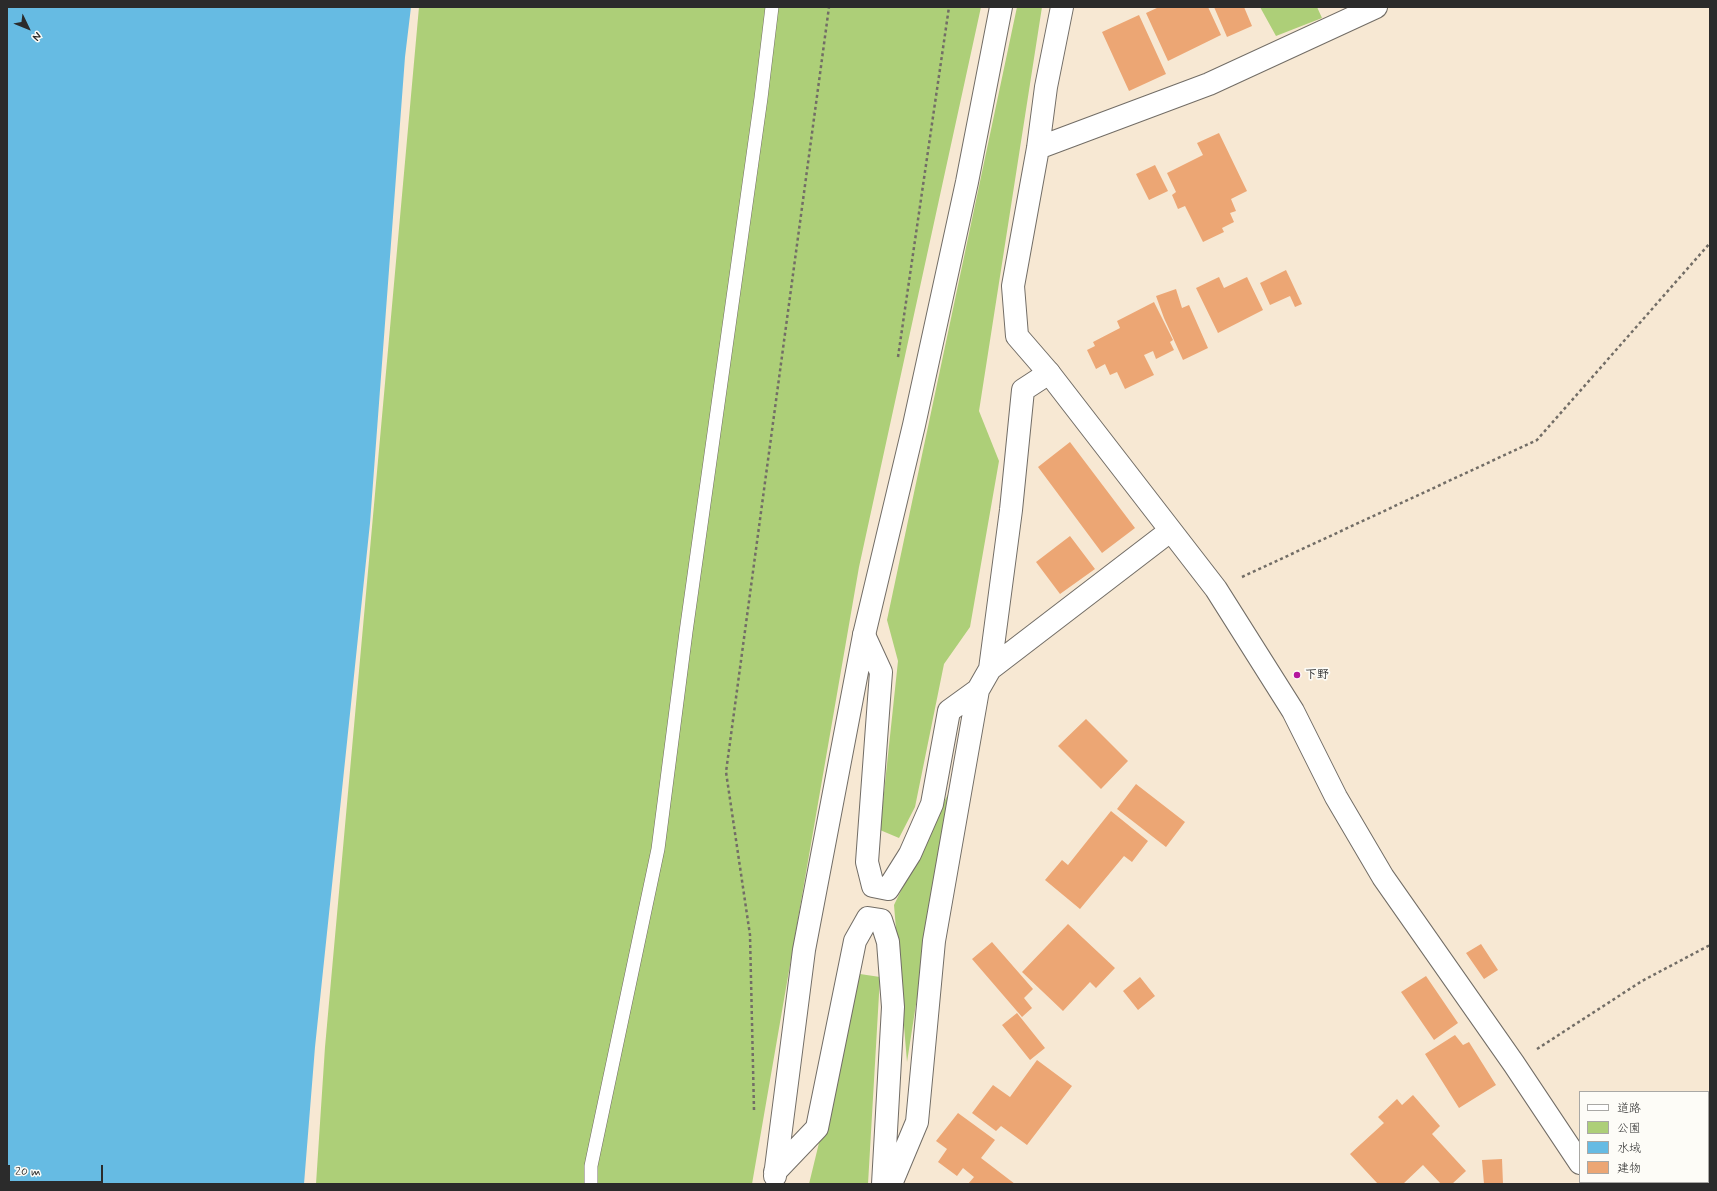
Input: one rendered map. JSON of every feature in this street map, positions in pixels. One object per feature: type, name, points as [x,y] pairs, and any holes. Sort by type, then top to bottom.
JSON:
[{"type":"street","points":[[775,1178],[804,950],[864,635],[914,425],[962,205],[1001,7]]},
{"type":"street","points":[[1062,7],[1046,87],[1038,148],[1013,286],[1017,336],[1049,373],[1216,590],[1293,711],[1336,797],[1383,877],[1514,1064],[1579,1162]]},
{"type":"street","points":[[1038,148],[1209,84],[1376,7]]},
{"type":"street","points":[[892,1184],[917,1122],[934,941],[978,690],[990,669],[1011,510],[1023,390],[1049,373]]},
{"type":"street","points":[[990,669],[1170,531]]},
{"type":"street","points":[[864,635],[881,672],[867,862],[873,886],[888,889],[910,854],[932,804],[949,711],[978,690]]},
{"type":"street","points":[[875,919],[881,888]]},
{"type":"street","points":[[775,1178],[817,1128],[855,941],[868,918],[881,920],[888,942],[893,1007],[883,1184]]},
{"type":"lane","points":[[591,1184],[591,1166],[658,849],[686,632],[761,98],[772,7]]},
{"type":"path","points":[[754,1117],[750,935],[726,772],[829,7]]},
{"type":"path","points":[[898,359],[949,7]]},
{"type":"path","points":[[1216,590],[1537,440],[1710,243]]},
{"type":"path","points":[[1514,1064],[1642,981],[1710,945]]},
{"type":"green space","points":[[419,7],[981,7],[859,567],[752,1184],[316,1184],[325,1047]]},
{"type":"green space","points":[[1017,7],[1042,7],[979,411],[999,461],[970,627],[944,664],[915,807],[899,838],[880,830],[898,661],[887,620]]},
{"type":"green space","points":[[1260,7],[1317,7],[1322,18],[1276,36]]},
{"type":"green space","points":[[949,792],[907,1062],[894,905]]},
{"type":"green space","points":[[860,974],[880,977],[868,1184],[809,1184]]},
{"type":"water","points":[[7,7],[411,7],[405,57],[370,523],[315,1047],[304,1184],[7,1184]]},
{"type":"building","points":[[1159,7],[1208,7],[1221,35],[1168,61],[1146,13]]},
{"type":"building","points":[[1214,7],[1244,7],[1252,26],[1227,37]]},
{"type":"building","points":[[1139,15],[1166,74],[1129,91],[1102,32]]},
{"type":"building","points":[[1219,133],[1247,191],[1231,199],[1236,211],[1230,213],[1234,222],[1222,228],[1224,232],[1203,242],[1185,206],[1178,209],[1172,195],[1176,192],[1167,173],[1203,155],[1197,143]]},
{"type":"building","points":[[1155,165],[1168,191],[1149,200],[1136,174]]},
{"type":"building","points":[[1286,270],[1302,304],[1295,307],[1290,296],[1270,305],[1260,283]]},
{"type":"building","points":[[1219,277],[1224,288],[1247,277],[1263,310],[1218,333],[1196,288]]},
{"type":"building","points":[[1176,289],[1182,308],[1189,305],[1208,348],[1183,360],[1156,296]]},
{"type":"building","points":[[1154,302],[1173,340],[1170,342],[1174,350],[1156,359],[1153,351],[1144,355],[1154,375],[1125,389],[1117,372],[1110,375],[1105,364],[1096,369],[1087,350],[1095,346],[1093,342],[1120,328],[1117,321]]},
{"type":"building","points":[[1070,442],[1135,528],[1102,553],[1038,467]]},
{"type":"building","points":[[1070,536],[1095,569],[1060,594],[1036,562]]},
{"type":"building","points":[[1086,719],[1128,761],[1101,789],[1058,746]]},
{"type":"building","points":[[1136,784],[1185,822],[1166,847],[1117,809]]},
{"type":"building","points":[[1111,811],[1148,841],[1132,862],[1124,856],[1080,909],[1045,880],[1062,860],[1068,865]]},
{"type":"building","points":[[1068,924],[1115,968],[1096,988],[1090,982],[1063,1011],[1022,972]]},
{"type":"building","points":[[992,942],[1033,989],[1024,998],[1032,1008],[1022,1017],[972,959]]},
{"type":"building","points":[[1481,944],[1498,970],[1484,979],[1466,953]]},
{"type":"building","points":[[1426,976],[1458,1023],[1434,1040],[1401,992]]},
{"type":"building","points":[[1140,977],[1155,996],[1138,1010],[1123,991]]},
{"type":"building","points":[[1017,1013],[1045,1048],[1030,1060],[1002,1025]]},
{"type":"building","points":[[1455,1035],[1463,1045],[1469,1042],[1496,1085],[1459,1108],[1425,1054]]},
{"type":"building","points":[[1037,1060],[1072,1086],[1027,1145],[1001,1126],[996,1131],[972,1113],[993,1085],[1010,1097]]},
{"type":"building","points":[[1413,1095],[1440,1126],[1432,1134],[1466,1171],[1452,1184],[1441,1184],[1423,1165],[1403,1184],[1378,1184],[1350,1154],[1384,1123],[1378,1117],[1397,1099],[1402,1105]]},
{"type":"building","points":[[958,1113],[995,1140],[981,1158],[1015,1184],[968,1184],[974,1177],[963,1168],[957,1176],[938,1162],[947,1149],[936,1141]]},
{"type":"building","points":[[1502,1159],[1503,1184],[1484,1184],[1482,1160]]},
{"type":"building","points":[[1644,1183],[1704,1184],[1645,1184]]},
{"type":"place","name":"下野","points":[[1297,675]]}]
